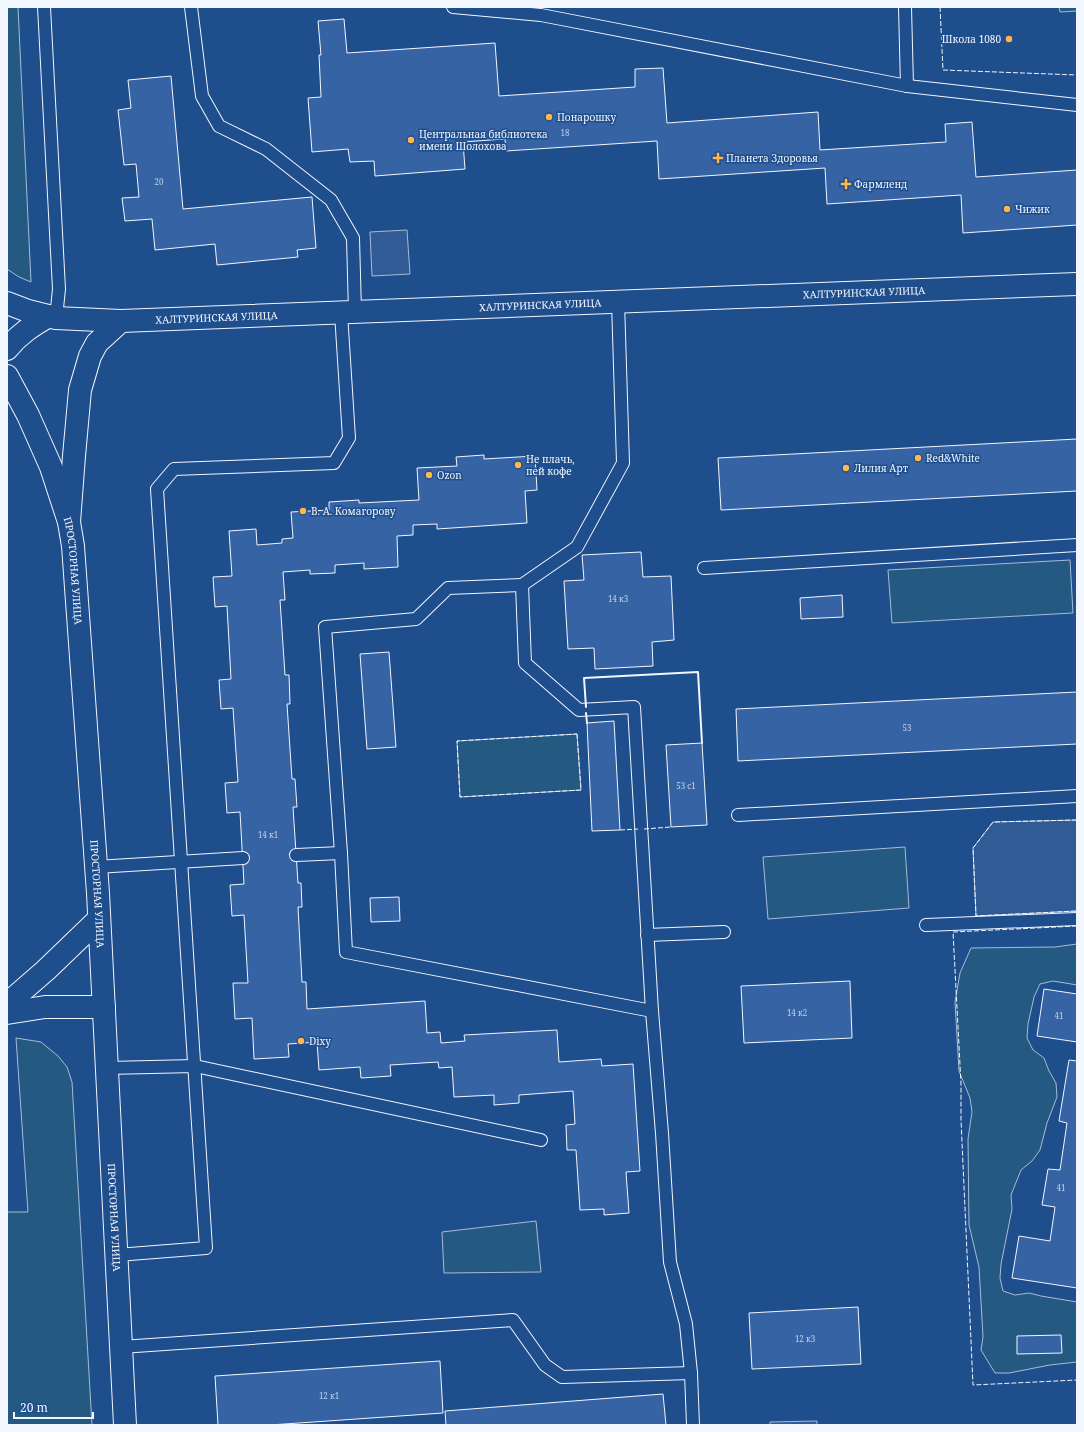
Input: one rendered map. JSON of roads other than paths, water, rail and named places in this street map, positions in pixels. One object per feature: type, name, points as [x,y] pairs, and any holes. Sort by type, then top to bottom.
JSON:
[{"type":"street","name":"ХАЛТУРИНСКАЯ УЛИЦА","points":[[7,303],[28,311],[52,317],[121,321],[1077,284]]},
{"type":"street","points":[[7,349],[16,338],[29,327],[52,317]]},
{"type":"street","points":[[70,522],[80,390],[90,356],[97,343],[121,321]]},
{"type":"street","name":"ПРОСТОРНАЯ УЛИЦА","points":[[7,376],[28,415],[51,467],[70,522],[73,546],[96,867],[125,1425]]},
{"type":"street","points":[[7,1004],[51,965],[99,919]]},
{"type":"street","points":[[7,1013],[45,1007],[104,1007]]},
{"type":"lane","points":[[44,7],[60,289],[52,317]]},
{"type":"lane","points":[[117,1255],[206,1248],[157,489],[174,469],[334,463],[349,438],[348,313],[353,238],[331,200],[266,149],[218,126],[202,96],[191,7]]},
{"type":"lane","points":[[453,7],[541,15],[907,86],[1077,105]]},
{"type":"lane","points":[[904,7],[907,86]]},
{"type":"lane","points":[[618,302],[623,462],[577,547],[522,585],[448,588],[416,619],[325,627],[341,853],[346,952],[652,1011]]},
{"type":"lane","points":[[704,568],[1077,545]]},
{"type":"lane","points":[[522,585],[525,663],[579,710],[634,707],[647,935],[670,1262],[686,1324],[691,1373],[693,1425]]},
{"type":"lane","points":[[738,815],[1077,796]]},
{"type":"lane","points":[[296,855],[341,853]]},
{"type":"lane","points":[[96,867],[243,858]]},
{"type":"lane","points":[[926,925],[1077,919]]},
{"type":"lane","points":[[647,935],[724,932]]},
{"type":"lane","points":[[107,1068],[195,1066],[540,1140]]},
{"type":"lane","points":[[122,1347],[513,1320],[545,1365],[562,1377],[691,1373]]},
{"type":"place","name":"Школа 1080","points":[[1009,39]]},
{"type":"place","name":"Понарошку","points":[[549,117]]},
{"type":"place","name":"Центральная библиотека имени Шолохова","points":[[411,140]]},
{"type":"place","name":"Планета Здоровья","points":[[718,158]]},
{"type":"place","name":"Фармленд","points":[[846,184]]},
{"type":"place","name":"Чижик","points":[[1007,209]]},
{"type":"place","name":"Red&White","points":[[918,458]]},
{"type":"place","name":"Не плачь, пей кофе","points":[[518,465]]},
{"type":"place","name":"Лилия Арт","points":[[846,468]]},
{"type":"place","name":"Ozon","points":[[429,475]]},
{"type":"place","name":"В. А. Комагорову","points":[[303,511]]},
{"type":"place","name":"Dixy","points":[[301,1041]]}]
